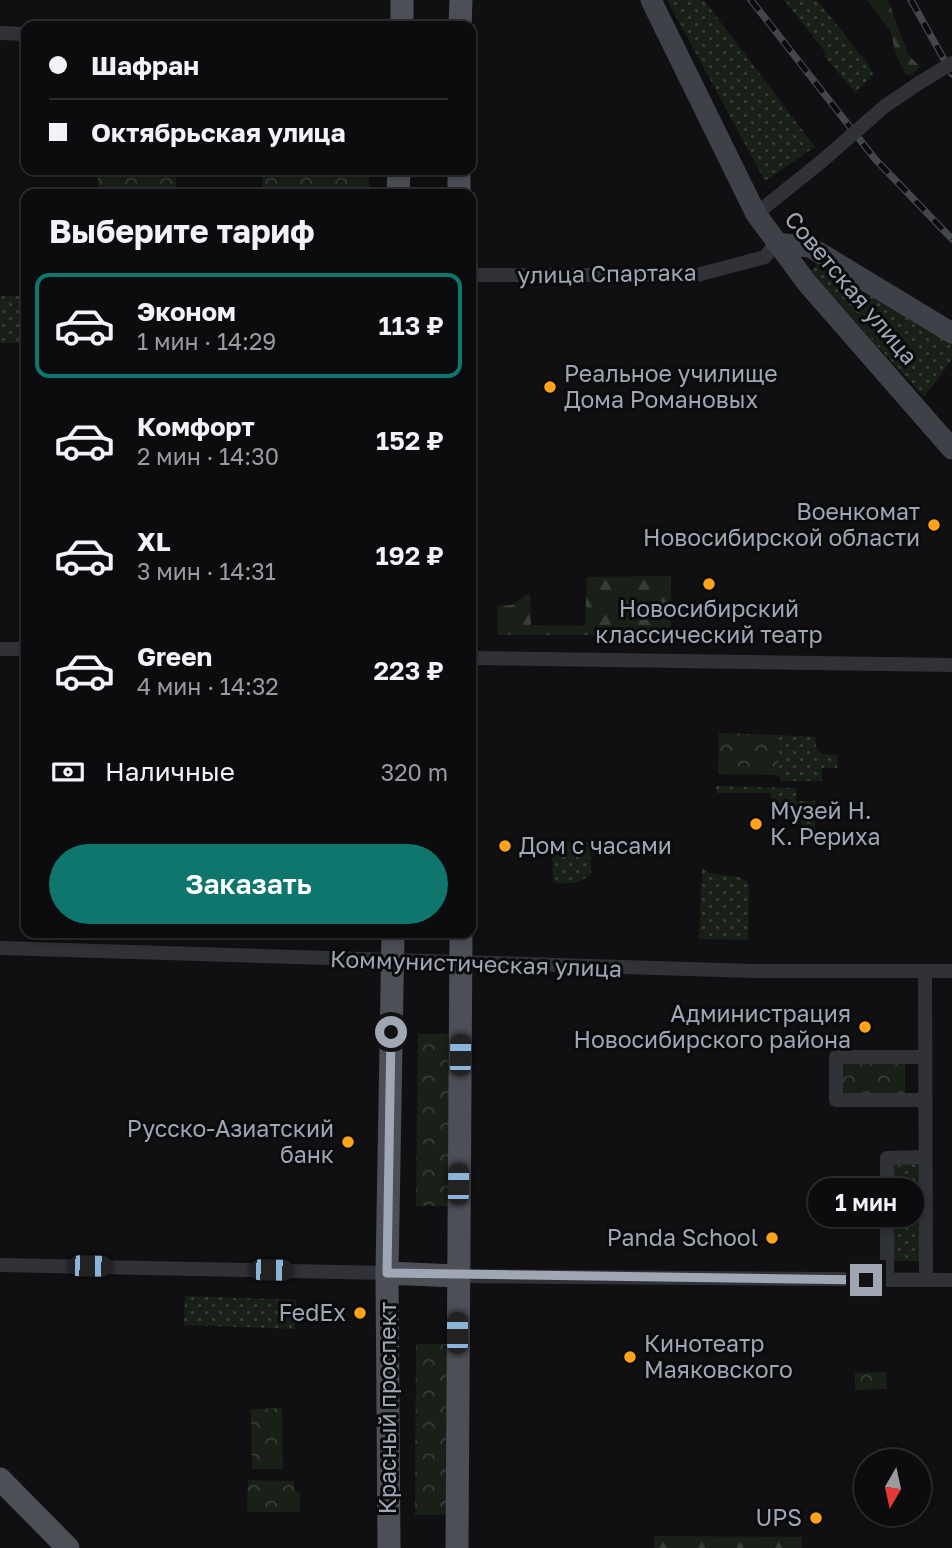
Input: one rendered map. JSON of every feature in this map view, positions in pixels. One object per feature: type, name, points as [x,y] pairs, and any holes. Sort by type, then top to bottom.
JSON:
[{"type":"main road","points":[[402,0],[402,21]]},
{"type":"main road","points":[[460,21],[461,0]]},
{"type":"main road","name":"Красный проспект","points":[[389,1548],[387,1273],[393,938]]},
{"type":"main road","points":[[457,1548],[461,938]]},
{"type":"main road","points":[[387,1273],[457,1276]]},
{"type":"main road","points":[[0,1479],[68,1548]]},
{"type":"street","name":"Советская улица","points":[[651,0],[756,214],[776,243],[952,449]]},
{"type":"street","points":[[0,33],[21,34]]},
{"type":"street","points":[[756,214],[885,106],[952,64]]},
{"type":"street","points":[[776,243],[810,247],[952,333]]},
{"type":"street","name":"улица Спартака","points":[[476,275],[697,275],[765,257],[776,243]]},
{"type":"street","points":[[0,649],[21,649]]},
{"type":"street","points":[[476,658],[952,665]]},
{"type":"street","name":"Коммунистическая улица","points":[[0,948],[461,964],[794,972],[952,971]]},
{"type":"street","points":[[925,971],[926,1280]]},
{"type":"street","points":[[925,1057],[836,1057],[836,1100],[925,1100]]},
{"type":"street","points":[[887,1280],[887,1158],[925,1157]]},
{"type":"street","points":[[0,1265],[387,1273]]},
{"type":"street","points":[[457,1276],[952,1280]]},
{"type":"green space","points":[[667,0],[704,0],[815,147],[765,181]]},
{"type":"green space","points":[[784,0],[817,0],[868,64],[873,74],[856,93],[824,56],[826,53]]},
{"type":"green space","points":[[867,0],[888,0],[908,54],[920,67],[912,75],[906,75],[897,57],[890,31]]},
{"type":"green space","points":[[98,175],[176,175],[176,189],[97,189]]},
{"type":"green space","points":[[262,175],[369,175],[369,189],[262,189]]},
{"type":"green space","points":[[819,263],[952,343],[952,360],[924,397],[810,272]]},
{"type":"green space","points":[[0,296],[21,296],[21,343],[0,343]]},
{"type":"green space","points":[[671,576],[671,635],[498,635],[497,606],[512,605],[530,593],[531,625],[585,626],[587,577]]},
{"type":"green space","points":[[719,733],[779,735],[778,775],[718,774]]},
{"type":"green space","points":[[779,735],[815,737],[816,748],[822,754],[838,755],[837,768],[822,768],[822,781],[782,781],[778,775]]},
{"type":"green space","points":[[716,786],[796,788],[796,801],[815,801],[815,839],[802,838],[801,809],[771,809],[771,793],[717,793]]},
{"type":"green space","points":[[558,842],[587,842],[590,846],[591,874],[573,883],[553,882],[552,849]]},
{"type":"green space","points":[[702,868],[713,874],[739,877],[749,884],[748,940],[699,939]]},
{"type":"green space","points":[[418,1034],[450,1034],[448,1206],[416,1206]]},
{"type":"green space","points":[[836,1057],[905,1057],[905,1100],[836,1100]]},
{"type":"green space","points":[[919,1163],[920,1261],[893,1261],[893,1164]]},
{"type":"green space","points":[[185,1296],[296,1300],[295,1329],[184,1325]]},
{"type":"green space","points":[[416,1344],[447,1344],[446,1515],[415,1515]]},
{"type":"green space","points":[[886,1372],[887,1389],[855,1390],[855,1373]]},
{"type":"green space","points":[[282,1408],[283,1469],[252,1469],[251,1409]]},
{"type":"green space","points":[[248,1480],[294,1481],[294,1491],[300,1492],[300,1512],[247,1512]]},
{"type":"green space","points":[[654,1536],[802,1537],[802,1548],[654,1548]]},
{"type":"railway","points":[[751,0],[875,159],[952,239]]},
{"type":"railway","points":[[911,0],[952,74]]},
{"type":"place","name":"Реальное училище Дома Романовых","points":[[550,387]]},
{"type":"place","name":"Военкомат Новосибирской области","points":[[934,525]]},
{"type":"place","name":"Новосибирский классический театр","points":[[709,584]]},
{"type":"place","name":"Музей Н. К. Рериха","points":[[756,824]]},
{"type":"place","name":"Дом с часами","points":[[505,846]]},
{"type":"place","name":"Администрация Новосибирского района","points":[[865,1027]]},
{"type":"place","name":"Русско-Азиатский банк","points":[[348,1142]]},
{"type":"place","name":"Panda School","points":[[772,1238]]},
{"type":"place","name":"FedEx","points":[[360,1313]]},
{"type":"place","name":"Кинотеатр Маяковского","points":[[630,1357]]},
{"type":"place","name":"UPS","points":[[816,1518]]},
{"type":"route","points":[[391,1032],[387,1273],[866,1280]]}]
